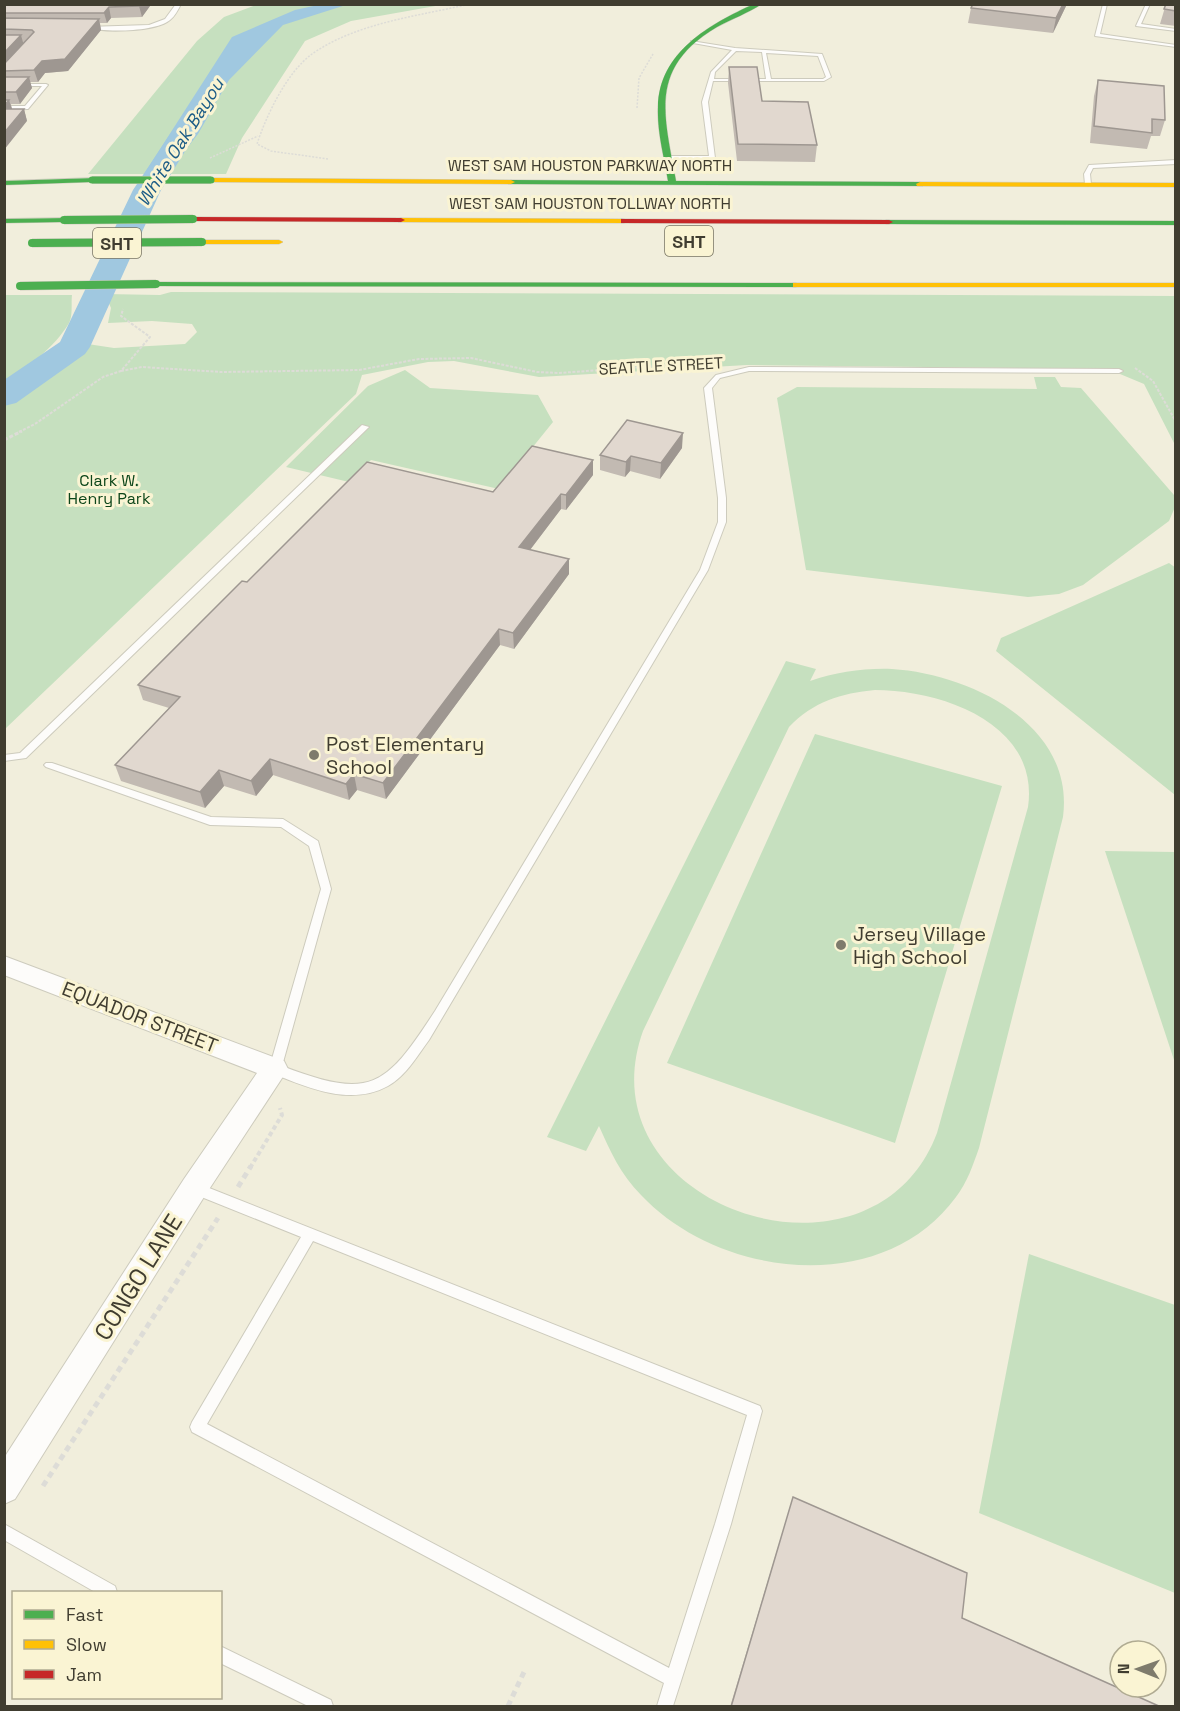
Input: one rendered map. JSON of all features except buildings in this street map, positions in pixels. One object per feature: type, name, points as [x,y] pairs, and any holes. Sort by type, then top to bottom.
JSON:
[{"type":"main road","points":[[672,181],[663,92],[673,64],[693,42],[724,21],[760,4]]},
{"type":"main road","name":"WEST SAM HOUSTON PARKWAY NORTH","points":[[4,183],[210,180],[1176,184]]},
{"type":"main road","name":"WEST SAM HOUSTON TOLLWAY NORTH","points":[[4,221],[193,219],[1176,223]]},
{"type":"main road","name":"SHT","points":[[14,243],[298,242]]},
{"type":"main road","points":[[4,286],[156,284],[1176,285]]},
{"type":"street","name":"EQUADOR STREET","points":[[4,965],[286,1073]]},
{"type":"street","name":"CONGO LANE","points":[[4,1488],[194,1188],[286,1073]]},
{"type":"lane","points":[[86,27],[144,27],[160,24],[169,18],[179,4]]},
{"type":"lane","points":[[1105,4],[1097,35],[1176,46]]},
{"type":"lane","points":[[1148,4],[1138,25],[1176,30]]},
{"type":"lane","points":[[693,42],[764,52],[820,55],[830,77],[824,81],[711,80]]},
{"type":"lane","points":[[669,158],[712,158],[705,102],[713,72],[735,49]]},
{"type":"lane","points":[[764,52],[769,80]]},
{"type":"lane","points":[[4,85],[46,85],[26,108],[4,108]]},
{"type":"lane","points":[[1088,184],[1087,174],[1091,166],[1176,162]]},
{"type":"lane","points":[[49,765],[210,821],[283,823],[314,844],[326,889],[286,1073],[326,1088],[355,1092],[384,1082],[407,1062],[455,986],[704,570],[722,522],[722,498],[708,388],[718,376],[749,369],[1119,371]]},
{"type":"lane","points":[[4,758],[23,756],[365,427]]},
{"type":"lane","points":[[194,1188],[755,1411],[723,1524],[665,1707]]},
{"type":"lane","points":[[310,1234],[197,1427],[674,1679]]},
{"type":"lane","points":[[4,1531],[106,1591]]},
{"type":"lane","points":[[222,1655],[325,1707]]},
{"type":"path","points":[[332,160],[271,151],[257,144],[262,128],[292,72],[321,48],[357,33],[470,4]]},
{"type":"path","points":[[638,110],[636,100],[639,78],[646,62],[658,47]]},
{"type":"path","name":"SEATTLE STREET","points":[[4,440],[43,418],[103,377],[142,368],[221,372],[359,370],[419,359],[471,358],[537,372],[559,373],[714,362]]},
{"type":"path","points":[[1128,366],[1154,381],[1176,422]]},
{"type":"path","points":[[39,1492],[229,1202],[282,1115],[280,1104],[286,1073]]},
{"type":"path","points":[[508,1707],[524,1672]]},
{"type":"green space","points":[[259,4],[441,5],[351,21],[305,41],[242,138],[226,174],[88,174],[197,41],[224,17]]},
{"type":"green space","name":"Clark W. Henry Park","points":[[171,292],[1175,296],[1175,445],[1144,384],[1108,369],[747,365],[539,377],[454,361],[428,362],[362,375],[356,394],[5,729],[5,402],[24,392],[81,343],[114,348],[185,344],[197,332],[192,324],[152,321],[108,323],[111,308],[105,294],[160,295]]},
{"type":"green space","points":[[5,295],[72,295],[70,320],[63,332],[40,356],[5,382]]},
{"type":"green space","points":[[405,370],[430,388],[538,395],[553,422],[499,489],[371,460],[349,482],[286,467],[368,386]]},
{"type":"green space","points":[[1034,377],[1055,377],[1061,387],[1081,388],[1174,495],[1175,507],[1169,521],[1083,585],[1059,594],[1028,597],[806,570],[777,398],[797,387],[1037,389]]},
{"type":"green space","points":[[1169,563],[1176,568],[1175,795],[996,651],[1001,638]]},
{"type":"green space","points":[[786,661],[816,669],[810,681],[851,671],[892,669],[923,673],[954,681],[1012,710],[1035,731],[1052,756],[1062,784],[1063,817],[979,1148],[960,1192],[924,1229],[887,1251],[844,1263],[800,1265],[755,1259],[713,1245],[674,1223],[641,1195],[622,1171],[599,1126],[586,1151],[547,1137]],"holes":[[[875,690],[901,692],[956,705],[981,717],[1003,734],[1019,754],[1028,778],[1028,807],[937,1133],[903,1185],[855,1214],[799,1223],[742,1212],[691,1186],[653,1145],[635,1093],[643,1031],[789,727],[808,711],[839,696]]]},
{"type":"green space","points":[[815,734],[1002,786],[895,1143],[667,1063]]},
{"type":"green space","points":[[1105,851],[1175,852],[1175,1063]]},
{"type":"green space","points":[[1029,1254],[1175,1305],[1175,1593],[979,1513]]},
{"type":"water","points":[[318,5],[346,5],[283,25],[229,80],[198,134],[167,174],[144,174],[232,37],[295,10]]},
{"type":"waterway","name":"White Oak Bayou","points":[[4,396],[74,347],[147,190],[184,132]]},
{"type":"traffic: fast","points":[[672,181],[661,115],[662,94],[667,77],[686,48],[699,37],[729,18],[760,4]]},
{"type":"traffic: fast","points":[[4,183],[92,180]]},
{"type":"traffic: fast","points":[[92,180],[211,180]]},
{"type":"traffic: fast","points":[[511,182],[920,184]]},
{"type":"traffic: fast","points":[[64,220],[193,219]]},
{"type":"traffic: fast","points":[[4,221],[64,220]]},
{"type":"traffic: fast","points":[[889,222],[1176,223]]},
{"type":"traffic: fast","points":[[32,243],[202,242]]},
{"type":"traffic: fast","points":[[156,284],[796,285]]},
{"type":"traffic: fast","points":[[20,286],[156,284]]},
{"type":"traffic: slow","points":[[211,180],[511,182]]},
{"type":"traffic: slow","points":[[920,184],[1176,185]]},
{"type":"traffic: slow","points":[[401,220],[624,221]]},
{"type":"traffic: slow","points":[[202,242],[279,242]]},
{"type":"traffic: slow","points":[[796,285],[1176,285]]},
{"type":"traffic: jam","points":[[193,219],[401,220]]},
{"type":"traffic: jam","points":[[624,221],[889,222]]},
{"type":"place","name":"Post Elementary School","points":[[314,755]]},
{"type":"place","name":"Jersey Village High School","points":[[841,945]]}]
